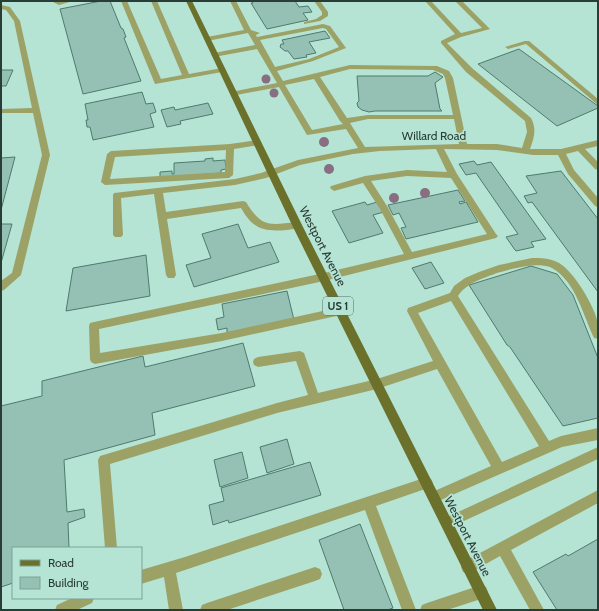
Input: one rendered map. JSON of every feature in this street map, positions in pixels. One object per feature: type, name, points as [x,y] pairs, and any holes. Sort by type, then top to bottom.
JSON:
[{"type":"main road","name":"Westport Avenue","points":[[188,1],[257,143],[490,610]]},
{"type":"street","points":[[54,1],[59,3],[70,1]]},
{"type":"street","points":[[124,1],[158,82],[222,70]]},
{"type":"street","points":[[154,1],[186,76]]},
{"type":"street","points":[[233,1],[310,133],[368,117],[457,117]]},
{"type":"street","points":[[207,38],[250,32],[259,33],[318,20],[325,16],[325,12],[317,1]]},
{"type":"street","points":[[428,1],[459,35]]},
{"type":"street","points":[[458,1],[487,29],[459,35],[443,42],[469,70],[528,120],[532,126],[532,132],[525,151]]},
{"type":"street","points":[[1,7],[8,8],[17,21],[46,155],[16,275],[1,287]]},
{"type":"street","points":[[214,55],[323,26],[328,27],[343,48],[311,60],[273,70]]},
{"type":"street","points":[[508,47],[527,42],[598,103]]},
{"type":"street","points":[[234,94],[350,67],[434,68],[446,73],[449,78],[464,146]]},
{"type":"street","points":[[316,76],[363,150]]},
{"type":"street","points":[[1,111],[37,110]]},
{"type":"street","points":[[230,147],[230,175],[105,182],[112,154],[230,147],[257,143]]},
{"type":"street","name":"Willard Road","points":[[118,235],[117,195],[235,182],[298,163],[363,150],[403,146],[464,146],[560,152],[598,143]]},
{"type":"street","points":[[341,311],[222,337],[95,359],[94,326],[324,277],[493,236],[453,176],[439,146]]},
{"type":"street","points":[[580,148],[598,167]]},
{"type":"street","points":[[560,152],[572,172],[598,204]]},
{"type":"street","points":[[334,188],[365,180],[408,174],[453,176]]},
{"type":"street","points":[[365,180],[384,208],[410,256]]},
{"type":"street","points":[[158,190],[171,276]]},
{"type":"street","points":[[162,216],[243,204],[248,215],[262,226],[270,228],[298,225]]},
{"type":"street","points":[[453,296],[455,290],[461,284],[495,270],[524,263],[543,261],[550,263],[560,270],[582,298],[598,335]]},
{"type":"street","points":[[453,296],[412,311],[499,469]]},
{"type":"street","points":[[453,296],[547,448]]},
{"type":"street","points":[[258,362],[300,356],[315,399]]},
{"type":"street","points":[[112,547],[104,460],[277,408],[377,384],[440,363]]},
{"type":"street","points":[[434,497],[561,442],[598,434]]},
{"type":"street","points":[[447,523],[598,453]]},
{"type":"street","points":[[142,577],[426,483]]},
{"type":"street","points":[[468,567],[598,496]]},
{"type":"street","points":[[369,503],[409,610]]},
{"type":"street","points":[[503,548],[537,610]]},
{"type":"street","points":[[169,569],[176,610]]},
{"type":"street","points":[[207,610],[315,574]]},
{"type":"street","points":[[427,610],[481,592]]},
{"type":"street","points":[[62,610],[85,599]]},
{"type":"building","points":[[101,1],[110,1],[121,28],[123,29],[126,37],[124,38],[141,81],[83,94],[60,9]]},
{"type":"building","points":[[252,1],[295,1],[299,7],[308,6],[312,12],[303,13],[308,20],[267,29],[251,3],[253,3]]},
{"type":"building","points":[[325,31],[330,38],[309,42],[316,53],[306,55],[307,57],[294,59],[288,51],[285,51],[280,47],[281,44],[284,44],[282,40]]},
{"type":"building","points":[[519,49],[598,106],[598,108],[557,126],[478,64]]},
{"type":"building","points":[[1,70],[13,70],[6,86],[1,86]]},
{"type":"building","points":[[435,72],[443,77],[435,83],[440,109],[442,111],[369,112],[358,107],[357,76],[428,76]]},
{"type":"building","points":[[142,92],[146,104],[153,103],[156,112],[150,114],[154,127],[93,140],[90,127],[87,127],[86,120],[88,120],[85,104]]},
{"type":"building","points":[[208,103],[213,114],[180,121],[181,124],[167,127],[161,110],[174,107],[175,110]]},
{"type":"building","points":[[15,157],[1,210],[1,158]]},
{"type":"building","points":[[213,158],[213,161],[225,160],[226,169],[221,170],[221,173],[160,178],[160,172],[172,171],[172,174],[174,174],[174,163],[205,161],[205,159]]},
{"type":"building","points":[[474,161],[477,165],[491,162],[546,239],[531,242],[534,247],[515,250],[506,237],[518,234],[476,173],[466,175],[459,164]]},
{"type":"building","points":[[561,171],[598,219],[598,292],[532,202],[528,203],[524,196],[537,193],[526,176]]},
{"type":"building","points":[[458,190],[465,201],[459,202],[460,204],[466,202],[478,222],[406,239],[401,228],[406,227],[399,213],[393,215],[388,205]]},
{"type":"building","points":[[365,202],[367,205],[377,202],[384,212],[373,215],[383,233],[349,243],[332,211]]},
{"type":"building","points":[[1,224],[12,224],[1,263]]},
{"type":"building","points":[[238,224],[248,248],[270,242],[279,262],[194,287],[186,265],[211,258],[202,234]]},
{"type":"building","points":[[146,255],[150,296],[66,311],[73,268]]},
{"type":"building","points":[[431,262],[444,283],[425,289],[412,268]]},
{"type":"building","points":[[531,266],[557,274],[573,295],[598,358],[598,418],[563,426],[510,347],[507,345],[469,285]]},
{"type":"building","points":[[287,291],[294,320],[227,333],[227,328],[218,330],[216,319],[224,317],[222,304]]},
{"type":"building","points":[[243,343],[255,386],[152,413],[155,435],[64,460],[67,512],[84,509],[85,517],[68,523],[69,547],[12,547],[12,583],[1,587],[1,406],[42,396],[42,381],[143,356],[145,367]]},
{"type":"building","points":[[287,439],[294,464],[267,473],[260,447]]},
{"type":"building","points":[[242,452],[248,478],[220,487],[214,460]]},
{"type":"building","points":[[310,462],[321,495],[229,523],[228,520],[213,525],[209,505],[224,501],[221,488]]},
{"type":"building","points":[[360,524],[393,608],[387,610],[344,610],[319,540]]},
{"type":"building","points":[[598,539],[598,610],[557,610],[533,572],[566,554],[568,556]]}]
